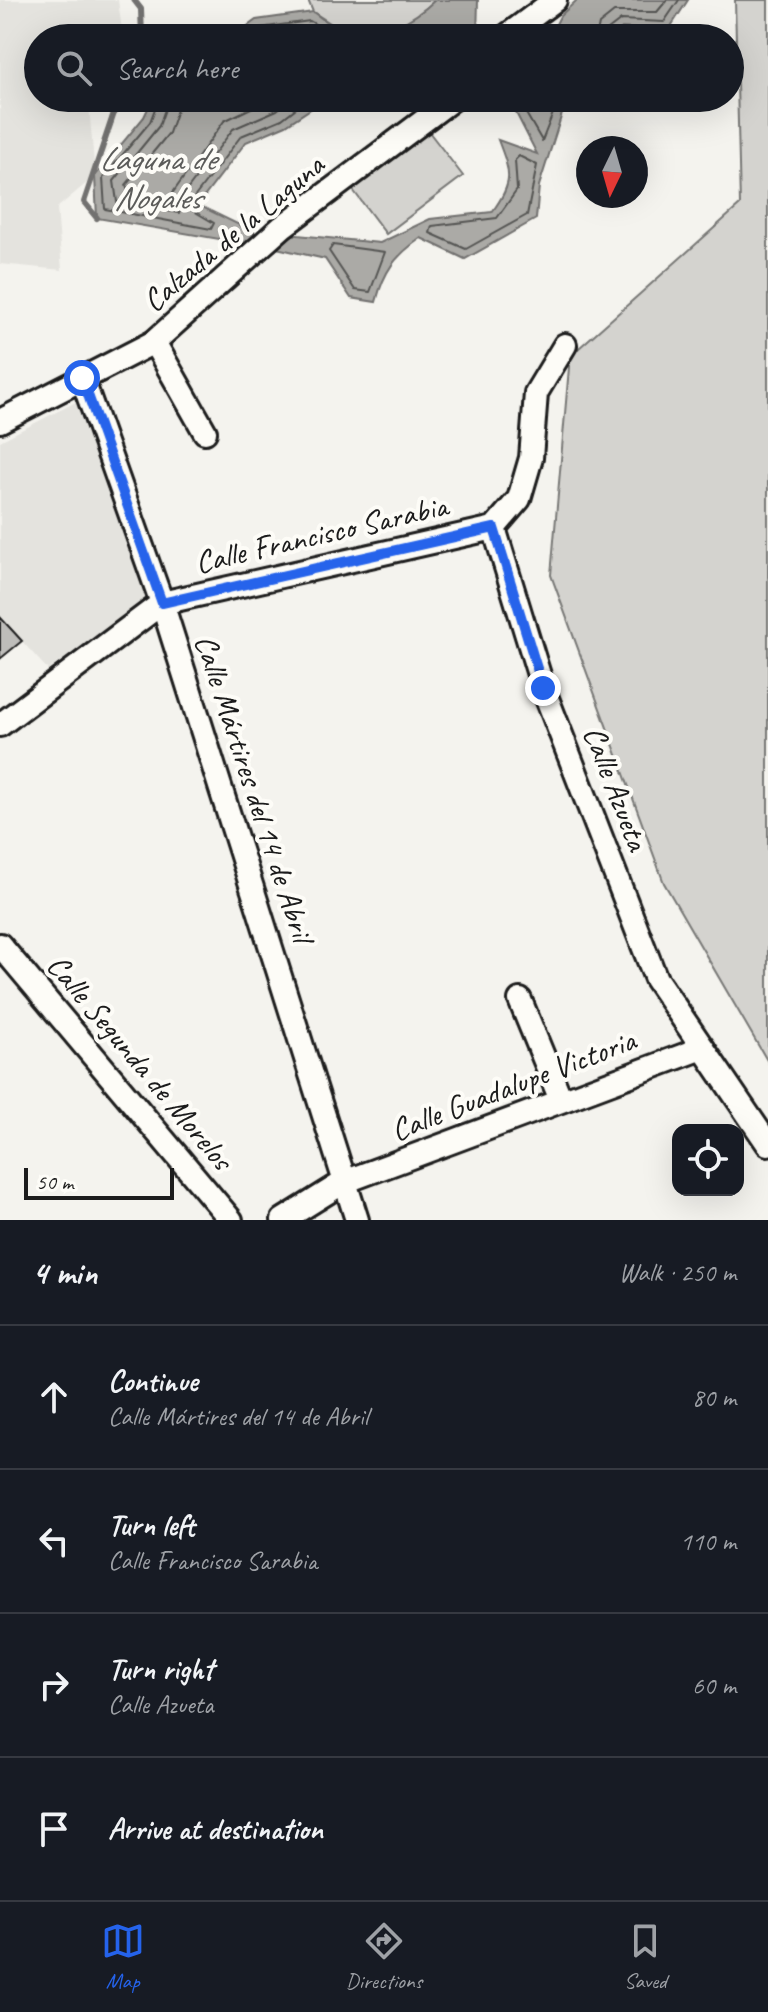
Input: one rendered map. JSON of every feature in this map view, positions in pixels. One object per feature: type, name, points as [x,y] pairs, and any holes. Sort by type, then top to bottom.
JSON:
[{"type":"street","points":[[523,24],[555,0]]},
{"type":"street","name":"Calzada de la Laguna","points":[[0,421],[160,337],[282,227],[435,112]]},
{"type":"street","points":[[160,337],[205,432]]},
{"type":"street","points":[[494,528],[519,499],[531,458],[536,393],[565,345]]},
{"type":"street","name":"Calle Mártires del 14 de Abril","points":[[82,378],[162,603],[357,1220]]},
{"type":"street","name":"Calle Francisco Sarabia","points":[[162,603],[494,528]]},
{"type":"street","name":"Calle Azueta","points":[[494,528],[543,688],[656,979],[768,1144]]},
{"type":"street","points":[[0,725],[162,603]]},
{"type":"street","name":"Calle Segunda de Morelos","points":[[0,945],[231,1220]]},
{"type":"street","points":[[520,1000],[561,1100]]},
{"type":"street","name":"Calle Guadalupe Victoria","points":[[283,1220],[344,1182],[703,1048]]},
{"type":"shaded area","points":[[0,0],[118,0],[121,24],[24,24],[24,112],[90,112],[95,176],[57,208],[62,270],[0,264]]},
{"type":"shaded area","points":[[308,0],[435,0],[415,19],[400,24],[332,24],[313,12]]},
{"type":"shaded area","points":[[735,0],[768,0],[768,1062],[664,883],[551,575],[570,356],[740,205],[738,112],[744,112],[744,24],[736,24]]},
{"type":"shaded area","points":[[426,128],[463,176],[386,234],[350,186]]},
{"type":"shaded area","points":[[76,402],[152,597],[48,670],[0,617],[0,441]]},
{"type":"water","points":[[435,0],[478,0],[477,24],[400,24]]},
{"type":"water","points":[[577,0],[688,0],[673,24],[556,24]]},
{"type":"water","points":[[313,12],[329,24],[250,24],[256,20]]},
{"type":"water","name":"Laguna de Nogales","points":[[146,112],[306,112],[286,125],[246,142],[198,205],[258,234],[248,244],[97,218],[95,176]]},
{"type":"water","name":"Laguna de Nogales","points":[[516,112],[563,112],[539,186],[536,219],[465,259],[421,238],[392,265],[376,302],[351,298],[325,259],[272,247],[287,234],[380,243],[430,219],[492,212],[504,193],[508,178],[498,140],[537,154]]},
{"type":"building","points":[[0,617],[22,641],[0,659]]},
{"type":"waterway","points":[[134,0],[141,9],[142,24]]},
{"type":"waterway","points":[[97,218],[84,202],[114,112]]},
{"type":"route","points":[[82,378],[162,603],[494,528],[543,688]]}]
